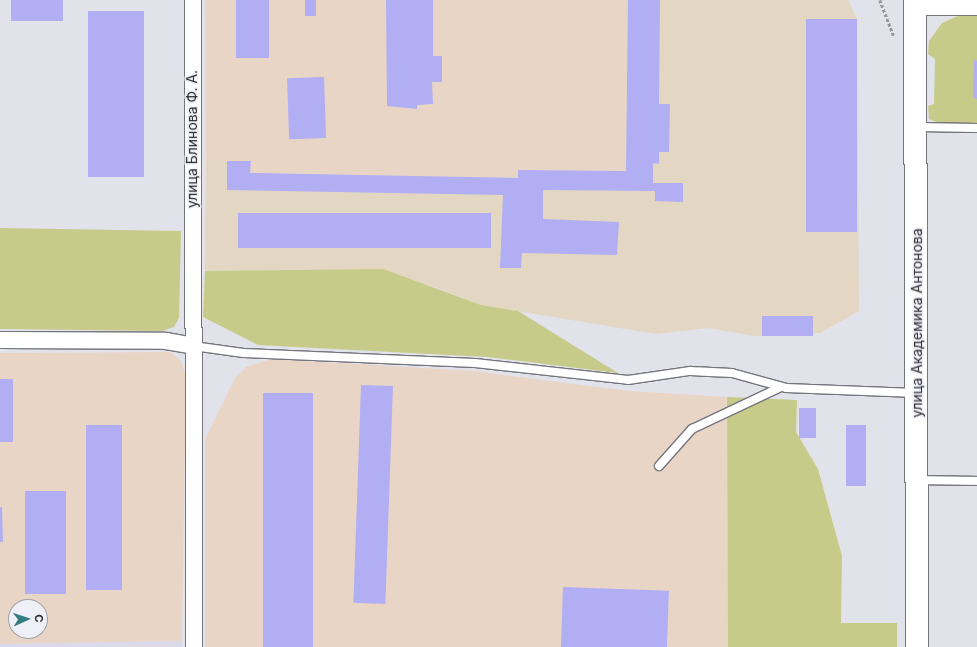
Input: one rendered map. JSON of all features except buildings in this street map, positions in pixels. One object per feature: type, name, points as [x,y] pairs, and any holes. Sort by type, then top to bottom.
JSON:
[{"type":"main road","name":"улица Академика Антонова","points":[[916,2],[918,647]]},
{"type":"street","name":"улица Блинова Ф. А.","points":[[193,0],[191,279],[193,346],[194,647]]},
{"type":"street","points":[[916,2],[977,5]]},
{"type":"street","points":[[0,340],[166,341],[193,346]]},
{"type":"lane","points":[[916,127],[977,128]]},
{"type":"lane","points":[[193,346],[244,353],[475,363],[628,380],[690,371],[725,373],[781,387],[917,393]]},
{"type":"lane","points":[[658,466],[692,429],[781,387]]},
{"type":"lane","points":[[917,480],[977,481]]},
{"type":"path","points":[[880,0],[896,39]]},
{"type":"shaded area","points":[[205,0],[625,0],[626,171],[519,170],[518,178],[250,173],[250,161],[206,161]]},
{"type":"shaded area","points":[[625,0],[848,0],[857,19],[859,311],[820,333],[754,336],[708,328],[656,334],[481,305],[429,285],[205,271],[206,161],[251,161],[250,173],[518,178],[518,170],[626,171]]},
{"type":"shaded area","points":[[170,352],[181,361],[186,375],[182,641],[0,644],[0,353]]},
{"type":"shaded area","points":[[271,359],[474,371],[629,391],[727,397],[728,647],[205,647],[205,439],[235,378],[246,367]]},
{"type":"shaded area","points":[[182,641],[182,647],[0,647],[0,644]]},
{"type":"green space","points":[[977,14],[977,123],[939,123],[929,119],[928,106],[934,104],[935,59],[928,54],[929,41],[942,23],[960,15]]},
{"type":"green space","points":[[0,228],[181,231],[179,318],[174,327],[162,331],[0,329]]},
{"type":"green space","points":[[383,269],[481,305],[518,311],[618,373],[487,357],[258,345],[203,317],[205,271]]},
{"type":"green space","points":[[727,397],[797,400],[796,432],[818,469],[842,556],[841,623],[897,623],[897,647],[728,647]]},
{"type":"tram line","points":[[816,647],[825,647]]}]
